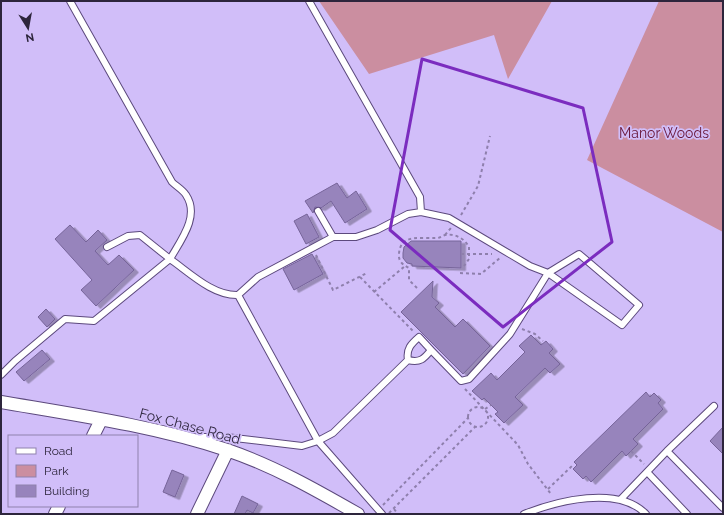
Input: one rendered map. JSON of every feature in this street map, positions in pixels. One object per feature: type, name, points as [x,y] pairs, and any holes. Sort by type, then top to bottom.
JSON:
[{"type":"street","name":"Fox Chase Road","points":[[1,402],[158,430],[228,450],[296,478],[358,514]]},
{"type":"street","points":[[94,435],[101,420]]},
{"type":"street","points":[[197,514],[228,450]]},
{"type":"lane","points":[[1,374],[65,319],[94,321],[170,259],[190,223],[192,207],[186,194],[172,182],[70,1]]},
{"type":"lane","points":[[309,1],[420,196],[421,212]]},
{"type":"lane","points":[[318,212],[333,237]]},
{"type":"lane","points":[[107,247],[128,236],[140,235],[170,259],[215,290],[228,296],[238,295],[258,277],[333,237],[356,237],[377,230],[408,214],[421,212],[449,218],[506,253],[530,266],[548,273],[622,325],[639,305],[579,254],[548,273],[502,346],[469,379],[461,381],[419,337],[410,345],[407,353],[408,360]]},
{"type":"lane","points":[[238,295],[318,442],[380,512]]},
{"type":"lane","points":[[408,360],[415,362],[424,359],[431,350]]},
{"type":"lane","points":[[182,437],[226,437],[302,446],[318,442],[334,434],[408,360]]},
{"type":"lane","points":[[621,499],[667,451],[714,406]]},
{"type":"lane","points":[[667,451],[723,508]]},
{"type":"lane","points":[[649,471],[687,514]]},
{"type":"lane","points":[[524,514],[552,503],[592,498],[621,499],[640,508],[646,514]]},
{"type":"path","points":[[445,235],[456,222],[478,186],[490,136]]},
{"type":"path","points":[[417,288],[409,280],[409,268],[400,262],[398,257],[401,244],[407,240],[415,238],[438,238],[453,234],[465,241],[469,247],[469,259],[464,266]]},
{"type":"path","points":[[312,248],[333,290],[366,273]]},
{"type":"path","points":[[460,273],[481,274],[506,253]]},
{"type":"path","points":[[461,254],[490,254]]},
{"type":"path","points":[[374,292],[405,266]]},
{"type":"path","points":[[360,277],[419,337]]},
{"type":"path","points":[[515,326],[535,334],[543,341]]},
{"type":"path","points":[[461,381],[462,386],[518,445],[528,464],[552,494]]},
{"type":"path","points":[[380,512],[468,418],[469,412],[474,408],[485,409],[491,405]]},
{"type":"path","points":[[388,514],[475,427],[483,426],[487,421],[485,409]]},
{"type":"path","points":[[468,418],[471,424],[475,427]]},
{"type":"path","points":[[631,451],[649,471]]},
{"type":"path","points":[[548,489],[572,465]]},
{"type":"path","points":[[394,509],[398,514]]},
{"type":"highlighted area","points":[[422,59],[583,108],[612,242],[503,327],[390,230]]},
{"type":"green space","points":[[319,1],[552,1],[508,79],[494,35],[369,74]]},
{"type":"green space","name":"Manor Woods","points":[[659,1],[723,1],[723,232],[587,160]]},
{"type":"building","points":[[337,183],[347,198],[356,191],[367,209],[345,223],[331,201],[321,208],[315,207],[313,213],[305,201]]},
{"type":"building","points":[[307,214],[319,237],[306,244],[294,221]]},
{"type":"building","points":[[70,225],[86,242],[98,230],[107,240],[95,251],[108,265],[119,255],[134,270],[96,306],[81,290],[92,280],[55,239]]},
{"type":"building","points":[[411,241],[461,241],[461,268],[412,266],[412,264],[407,263],[403,258],[404,247]]},
{"type":"building","points":[[312,254],[323,274],[294,290],[283,269]]},
{"type":"building","points":[[433,281],[432,297],[439,303],[435,307],[455,327],[463,319],[490,346],[463,374],[401,312]]},
{"type":"building","points":[[46,309],[55,319],[47,327],[38,317]]},
{"type":"building","points":[[531,335],[541,345],[546,341],[553,349],[549,353],[560,364],[550,373],[545,368],[515,397],[523,405],[504,423],[495,414],[498,412],[484,398],[482,400],[472,391],[491,373],[497,380],[525,352],[519,346]]},
{"type":"building","points":[[42,350],[50,359],[24,381],[16,372]]},
{"type":"building","points":[[646,392],[650,397],[654,393],[661,400],[658,403],[663,409],[633,439],[638,444],[626,456],[622,451],[591,482],[586,476],[583,479],[573,469],[577,465],[574,462]]},
{"type":"building","points":[[723,427],[723,454],[710,441]]},
{"type":"building","points":[[172,470],[184,475],[175,497],[163,492]]},
{"type":"building","points":[[242,496],[258,504],[253,513],[247,510],[245,514],[234,514]]}]
